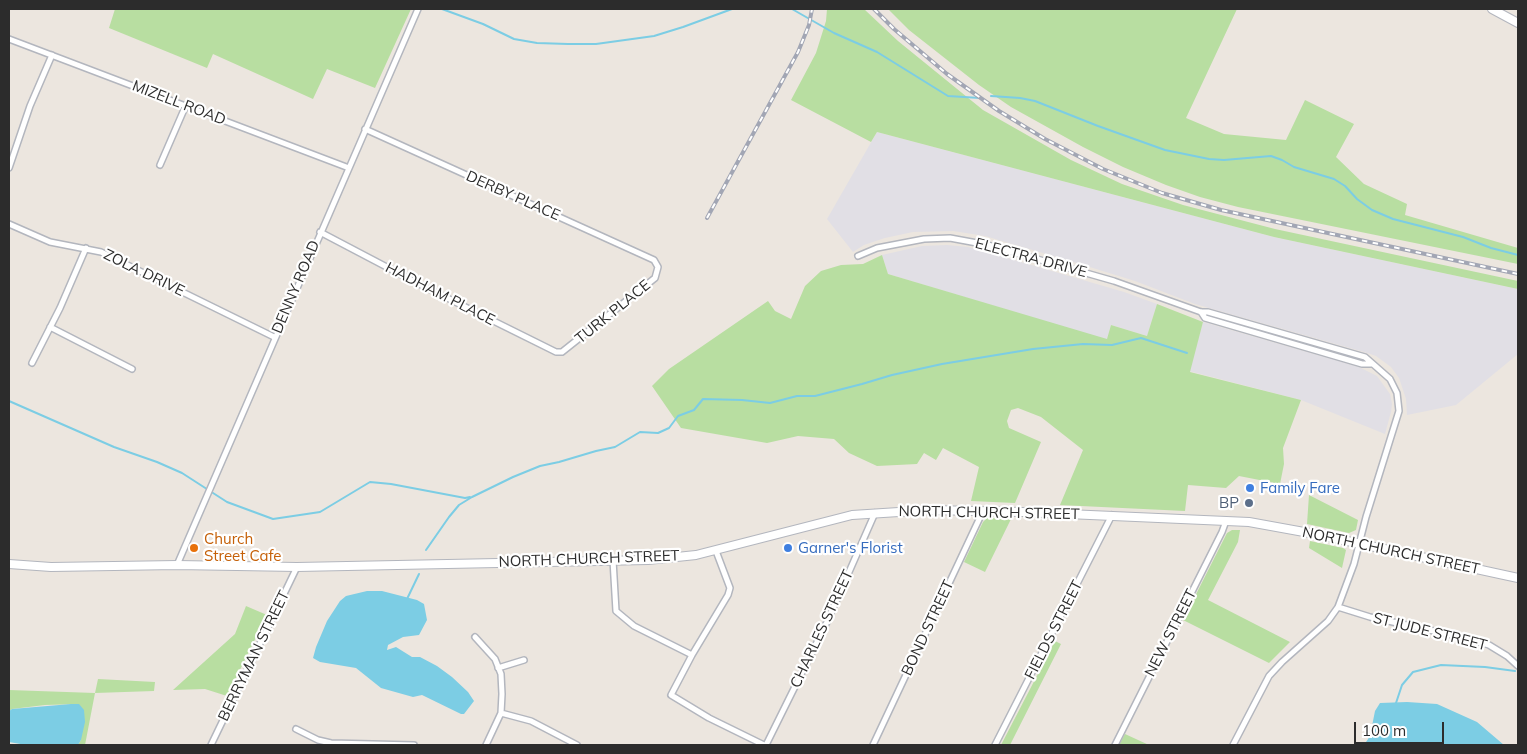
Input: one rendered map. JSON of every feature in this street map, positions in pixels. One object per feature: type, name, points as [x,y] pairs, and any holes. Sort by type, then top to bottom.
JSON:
[{"type":"main road","points":[[1492,9],[1518,23]]},
{"type":"main road","name":"NORTH CHURCH STREET","points":[[9,564],[51,567],[177,565],[297,567],[648,560],[716,551],[852,516],[930,510],[1112,515],[1270,525],[1518,578]]},
{"type":"street","name":"DENNY ROAD","points":[[177,565],[274,337],[418,9]]},
{"type":"street","name":"MIZELL ROAD","points":[[9,39],[348,168]]},
{"type":"street","points":[[9,168],[30,106],[52,55]]},
{"type":"street","points":[[160,165],[186,105]]},
{"type":"street","name":"DERBY PLACE","points":[[365,129],[654,260],[658,267]]},
{"type":"street","name":"ZOLA DRIVE","points":[[9,224],[50,242],[101,252],[274,337]]},
{"type":"street","name":"HADHAM PLACE","points":[[320,232],[556,352],[562,352]]},
{"type":"street","name":"ELECTRA DRIVE","points":[[858,256],[877,248],[914,240],[935,238],[962,240],[988,245],[1114,281],[1200,312],[1208,312],[1357,354],[1365,357],[1390,379],[1397,393],[1399,411],[1366,517],[1354,564],[1338,606],[1328,621],[1269,676],[1233,745]]},
{"type":"street","points":[[32,363],[86,248]]},
{"type":"street","name":"TURK PLACE","points":[[562,352],[655,278],[658,267]]},
{"type":"street","points":[[50,327],[132,369]]},
{"type":"street","name":"BOND STREET","points":[[872,745],[983,511]]},
{"type":"street","name":"CHARLES STREET","points":[[765,745],[827,622],[875,513]]},
{"type":"street","name":"FIELDS STREET","points":[[995,745],[1112,515]]},
{"type":"street","name":"NEW STREET","points":[[1115,745],[1226,521]]},
{"type":"street","points":[[716,551],[730,588],[728,595],[692,655],[671,696],[709,718],[765,745]]},
{"type":"street","points":[[613,560],[616,611],[634,626],[692,655]]},
{"type":"street","name":"BERRYMAN STREET","points":[[211,745],[297,567]]},
{"type":"street","name":"ST JUDE STREET","points":[[1338,606],[1370,617],[1462,637],[1489,645],[1507,656],[1518,666]]},
{"type":"street","points":[[475,637],[495,660],[501,674],[501,713],[486,745]]},
{"type":"street","points":[[498,668],[524,660]]},
{"type":"street","points":[[501,713],[531,721],[577,745]]},
{"type":"street","points":[[296,729],[318,740],[331,743],[414,745]]},
{"type":"shaded area","points":[[877,132],[1274,237],[1518,289],[1518,354],[1456,405],[1407,415],[1406,399],[1399,378],[1391,367],[1376,356],[1195,304],[1135,281],[985,236],[953,231],[913,232],[864,245],[853,252],[827,219]]},
{"type":"shaded area","points":[[947,245],[968,247],[1004,257],[1124,292],[1157,304],[1147,336],[1111,325],[1107,340],[888,274],[882,255],[922,246]]},
{"type":"shaded area","points":[[1203,322],[1359,367],[1377,376],[1390,394],[1392,404],[1385,434],[1301,400],[1189,371]]},
{"type":"green space","points":[[115,9],[411,9],[375,88],[327,69],[313,99],[213,54],[207,68],[109,28]]},
{"type":"green space","points":[[827,9],[864,9],[898,41],[983,110],[1071,160],[1122,184],[1183,205],[1275,229],[1518,281],[1518,289],[1274,237],[877,132],[871,142],[791,100],[816,53],[826,21]]},
{"type":"green space","points":[[888,9],[1237,9],[1186,118],[1224,134],[1286,140],[1305,100],[1354,124],[1336,157],[1364,184],[1407,204],[1405,215],[1518,248],[1518,264],[1238,207],[1200,197],[1166,185],[1123,167],[1083,147],[1011,107],[979,85],[909,30]]},
{"type":"green space","points":[[882,255],[888,274],[1107,339],[1111,325],[1147,336],[1157,304],[1203,322],[1190,372],[1301,400],[1283,448],[1284,464],[1280,484],[1239,476],[1226,488],[1188,485],[1185,511],[1060,505],[1083,450],[1041,417],[1018,408],[1011,410],[1007,421],[1009,428],[1041,442],[1015,503],[971,501],[979,467],[943,448],[936,460],[924,453],[917,464],[877,466],[849,453],[834,439],[798,436],[767,443],[681,428],[652,386],[669,369],[768,301],[775,311],[791,319],[805,286],[821,271],[841,265],[863,264]]},
{"type":"green space","points":[[1309,495],[1358,520],[1356,530],[1349,533],[1307,524]]},
{"type":"green space","points":[[987,518],[1011,519],[985,572],[964,562],[983,522]]},
{"type":"green space","points":[[1232,530],[1240,530],[1238,542],[1208,600],[1290,642],[1269,663],[1183,620],[1227,533]]},
{"type":"green space","points":[[1310,541],[1346,550],[1342,568],[1309,548]]},
{"type":"green space","points":[[246,606],[267,615],[227,696],[205,689],[173,690],[235,634]]},
{"type":"green space","points":[[1055,641],[1061,644],[1010,745],[1001,745]]},
{"type":"green space","points":[[98,679],[155,682],[154,691],[95,693]]},
{"type":"green space","points":[[9,690],[95,693],[85,745],[78,745],[81,740],[79,704],[45,705],[9,711]]},
{"type":"green space","points":[[1125,734],[1149,745],[1119,745]]},
{"type":"water","points":[[367,591],[382,591],[417,600],[424,604],[427,620],[419,635],[403,637],[388,645],[387,650],[396,647],[412,657],[420,657],[437,666],[452,677],[468,692],[474,701],[464,714],[422,695],[413,697],[381,688],[356,668],[320,662],[313,658],[327,621],[340,601],[346,596]]},
{"type":"water","points":[[1380,703],[1437,704],[1477,722],[1504,745],[1364,745],[1370,736],[1375,711]]},
{"type":"water","points":[[79,704],[84,710],[85,722],[78,745],[26,745],[9,742],[9,711],[12,709]]},
{"type":"waterway","points":[[442,9],[483,24],[514,39],[537,43],[568,44],[596,44],[654,36],[732,9]]},
{"type":"waterway","points":[[792,9],[834,33],[877,52],[948,96],[980,98]]},
{"type":"waterway","points":[[991,96],[1035,101],[1165,150],[1209,159],[1224,160],[1271,156],[1294,167],[1334,179],[1345,186],[1357,199],[1372,210],[1393,219],[1463,237],[1491,248],[1518,255]]},
{"type":"waterway","points":[[426,550],[459,505],[472,497],[540,466],[615,447],[640,432],[658,433],[669,428],[678,416],[694,410],[703,399],[770,403],[797,396],[815,396],[892,375],[942,364],[1033,349],[1083,344],[1112,345],[1141,338],[1187,353]]},
{"type":"waterway","points":[[9,401],[114,447],[182,473],[227,502],[273,519],[320,512],[370,482],[391,484],[465,498],[470,497]]},
{"type":"waterway","points":[[407,599],[419,574]]},
{"type":"waterway","points":[[1396,703],[1402,685],[1413,672],[1441,665],[1485,667],[1515,671]]},
{"type":"railway","points":[[707,218],[798,52],[809,25],[812,9]]},
{"type":"railway","points":[[874,9],[894,29],[947,74],[999,111],[1045,139],[1103,169],[1162,193],[1221,210],[1518,274]]},
{"type":"place","name":"Family Fare","points":[[1250,488]]},
{"type":"place","name":"BP","points":[[1249,503]]},
{"type":"place","name":"Church Street Cafe","points":[[194,548]]},
{"type":"place","name":"Garner's Florist","points":[[788,548]]}]
